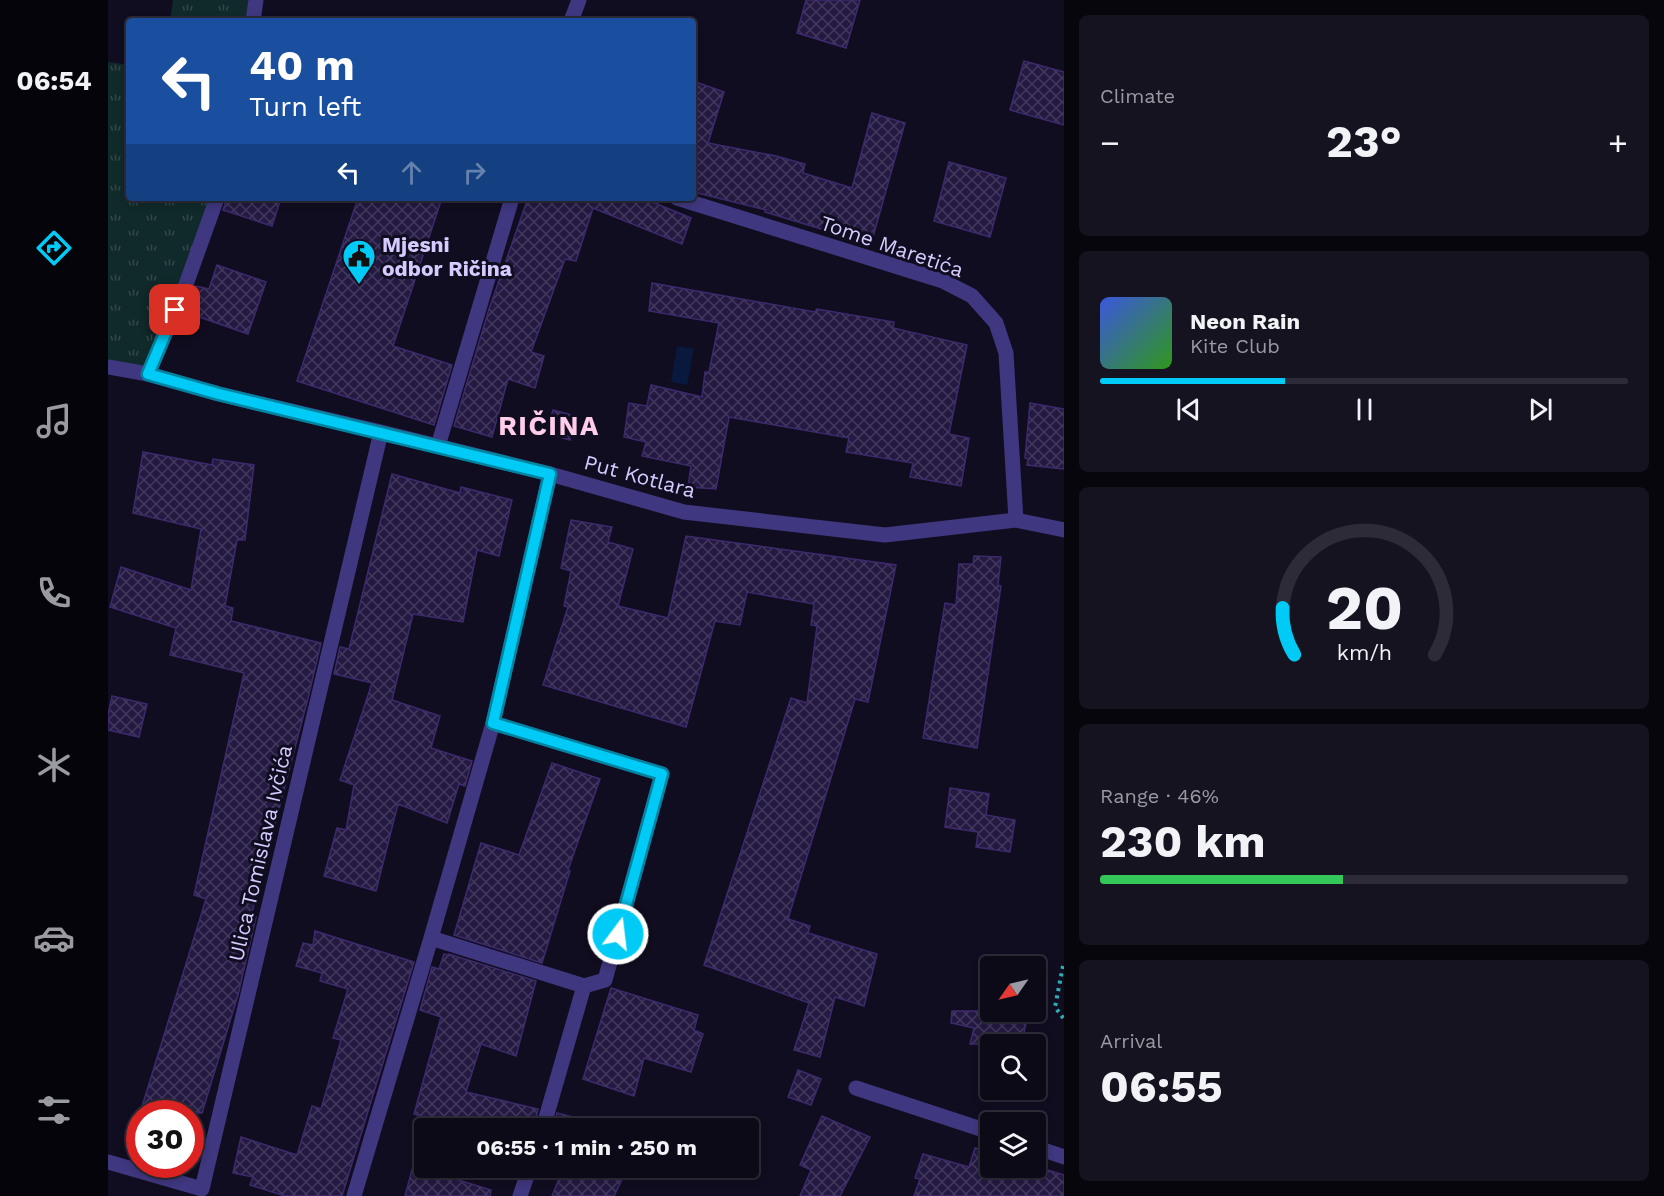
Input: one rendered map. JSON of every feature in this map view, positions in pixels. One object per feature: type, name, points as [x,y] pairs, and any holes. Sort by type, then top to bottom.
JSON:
[{"type":"street","points":[[253,18],[256,0]]},
{"type":"street","points":[[572,18],[579,0]]},
{"type":"street","points":[[148,374],[184,290],[216,201]]},
{"type":"street","points":[[438,446],[512,201]]},
{"type":"street","name":"Tome Maretića","points":[[687,201],[943,281],[972,296],[996,323],[1006,353],[1016,520]]},
{"type":"street","name":"Put Kotlara","points":[[108,367],[148,374],[219,394],[550,474],[684,512],[885,535],[1016,520],[1064,530]]},
{"type":"street","name":"Ulica Tomislava Ivčića","points":[[108,1162],[202,1189],[381,432]]},
{"type":"street","points":[[354,1196],[493,723],[550,474]]},
{"type":"street","points":[[431,938],[584,986],[605,980],[662,774],[493,723]]},
{"type":"street","points":[[546,1118],[584,986]]},
{"type":"street","points":[[856,1088],[980,1129]]},
{"type":"street","points":[[1046,1151],[1064,1157]]},
{"type":"street","points":[[520,1196],[526,1178]]},
{"type":"path","points":[[1063,966],[1055,1007],[1064,1019]]},
{"type":"green space","points":[[173,0],[256,0],[253,18],[170,18]]},
{"type":"green space","points":[[108,62],[126,65],[126,201],[216,201],[148,374],[108,367]]},
{"type":"water","points":[[677,346],[694,349],[687,385],[671,382]]},
{"type":"building","points":[[806,0],[860,0],[846,48],[797,33]]},
{"type":"building","points":[[1024,61],[1064,72],[1064,125],[1010,110]]},
{"type":"building","points":[[696,82],[724,92],[708,143],[805,164],[803,173],[852,188],[872,113],[905,123],[871,244],[765,212],[766,210],[696,193]]},
{"type":"building","points":[[949,162],[1006,178],[990,237],[934,221]]},
{"type":"building","points":[[226,201],[280,201],[272,226],[223,210]]},
{"type":"building","points":[[357,201],[441,201],[393,346],[452,365],[434,425],[297,381]]},
{"type":"building","points":[[527,201],[650,201],[691,218],[682,244],[593,208],[576,261],[565,259],[531,352],[544,356],[535,388],[508,379],[492,437],[454,426],[489,309]]},
{"type":"building","points":[[217,265],[266,282],[248,334],[185,312],[196,286],[209,289]]},
{"type":"building","points":[[652,283],[815,312],[817,309],[894,322],[893,328],[967,345],[949,434],[969,438],[961,486],[910,477],[913,463],[846,452],[849,438],[729,417],[716,489],[688,487],[691,466],[642,456],[646,442],[624,437],[629,403],[647,406],[651,385],[702,397],[705,372],[709,372],[719,323],[649,311]]},
{"type":"building","points":[[1030,403],[1064,409],[1064,469],[1027,465],[1028,459],[1025,458]]},
{"type":"building","points":[[553,410],[576,416],[570,440],[546,433]]},
{"type":"building","points":[[143,452],[212,465],[213,459],[254,465],[245,540],[237,540],[225,606],[233,608],[231,621],[321,643],[251,916],[256,917],[238,995],[204,1106],[204,1100],[144,1100],[206,899],[194,895],[244,673],[170,655],[176,628],[110,607],[121,567],[191,590],[201,529],[133,513]]},
{"type":"building","points":[[392,474],[460,493],[461,487],[512,500],[499,556],[477,550],[463,622],[413,614],[392,700],[440,716],[431,748],[472,761],[465,786],[459,784],[447,823],[398,804],[376,891],[324,876],[337,828],[346,830],[354,785],[340,780],[372,683],[334,674],[340,647],[349,649]]},
{"type":"building","points":[[571,520],[612,527],[608,542],[633,549],[618,606],[668,618],[686,536],[896,565],[868,702],[855,699],[788,919],[810,926],[808,933],[877,954],[864,1006],[835,997],[820,1057],[794,1050],[809,1003],[704,965],[791,698],[807,703],[817,626],[811,625],[814,604],[747,592],[740,625],[715,621],[686,727],[543,685],[568,607],[564,606],[571,571],[561,568]]},
{"type":"building","points":[[974,556],[1001,557],[998,585],[1001,586],[977,748],[923,738],[945,603],[956,605],[959,564],[973,564]]},
{"type":"building","points":[[112,696],[147,704],[139,737],[108,730]]},
{"type":"building","points":[[552,763],[600,779],[568,870],[570,871],[542,963],[454,935],[481,843],[519,855]]},
{"type":"building","points":[[950,788],[989,794],[986,815],[1015,820],[1010,852],[976,847],[978,832],[945,827]]},
{"type":"building","points":[[315,931],[414,962],[342,1196],[285,1196],[250,1185],[253,1177],[233,1173],[241,1137],[297,1155],[312,1106],[321,1109],[341,1040],[333,1038],[348,989],[320,981],[322,973],[296,966],[303,943],[313,945]]},
{"type":"building","points":[[444,954],[449,954],[536,981],[516,1056],[481,1044],[466,1092],[538,1109],[536,1118],[427,1118],[414,1114],[441,1017],[420,1010],[432,967],[439,969]]},
{"type":"building","points":[[611,988],[698,1015],[694,1030],[703,1034],[691,1072],[644,1058],[634,1096],[583,1079]]},
{"type":"building","points":[[952,1011],[980,1011],[980,1022],[1026,1022],[1024,1034],[980,1034],[980,1044],[970,1044],[974,1028],[951,1023]]},
{"type":"building","points":[[798,1070],[821,1079],[811,1105],[788,1097]]},
{"type":"building","points":[[557,1113],[577,1118],[556,1118]]},
{"type":"building","points":[[822,1116],[870,1137],[840,1196],[800,1196],[811,1170],[800,1165]]},
{"type":"building","points":[[975,1148],[980,1149],[980,1178],[1046,1178],[1046,1169],[1064,1175],[1064,1196],[914,1196],[920,1179],[915,1178],[923,1154],[969,1167]]},
{"type":"building","points":[[413,1166],[414,1178],[452,1178],[491,1190],[490,1196],[405,1196]]},
{"type":"building","points":[[559,1178],[623,1178],[614,1196],[552,1196]]},
{"type":"place","name":"Mjesni odbor Ričina","points":[[359,285]]},
{"type":"district","name":"RIČINA","points":[[549,426]]},
{"type":"route","points":[[175,310],[148,374],[219,394],[550,474],[493,723],[662,774],[618,934]]}]
